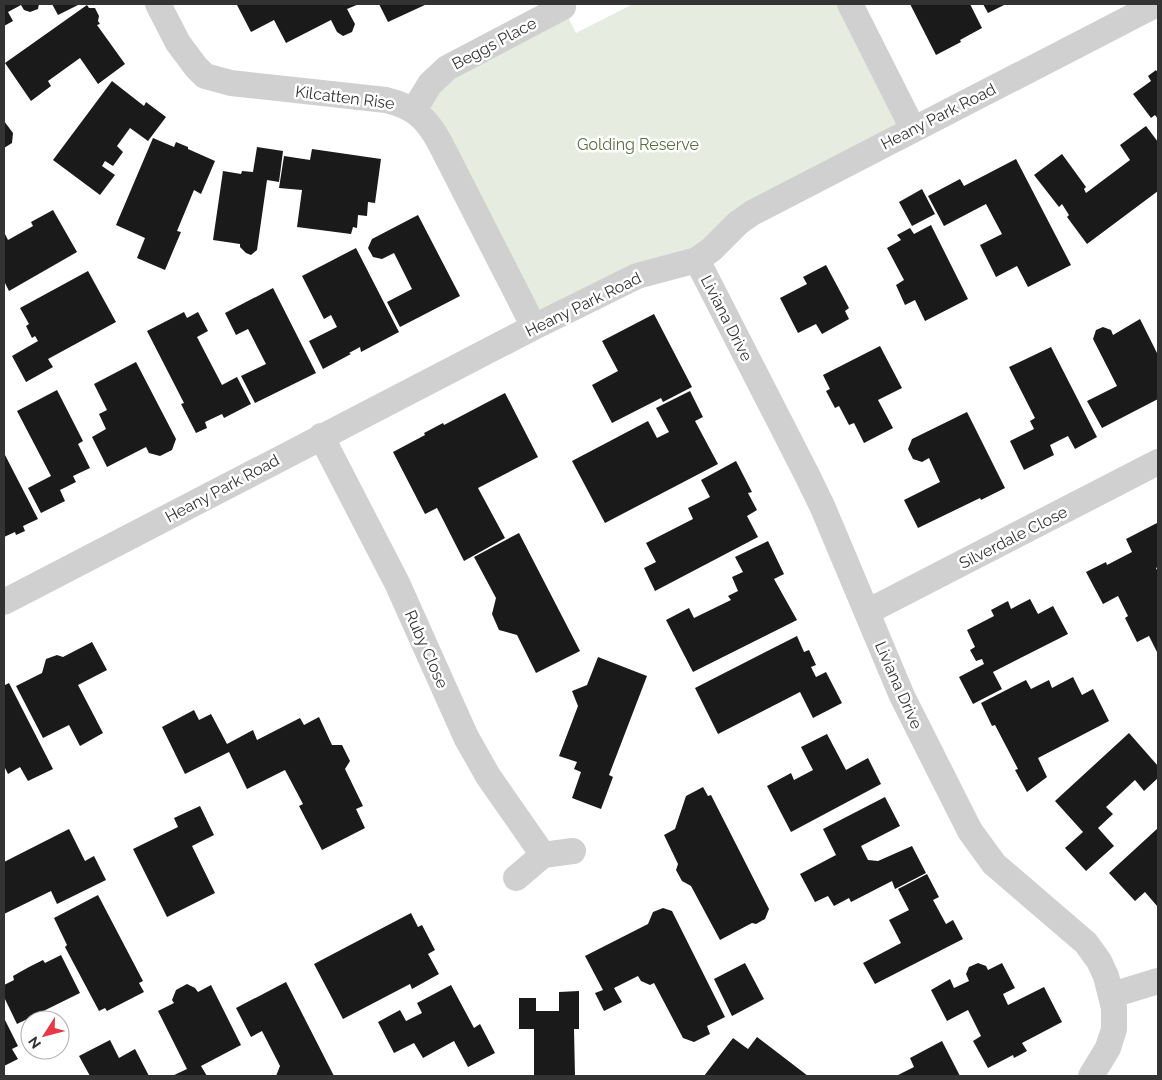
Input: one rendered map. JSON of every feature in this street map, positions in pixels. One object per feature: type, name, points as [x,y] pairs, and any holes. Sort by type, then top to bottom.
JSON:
[{"type":"street","name":"Kilcatten Rise","points":[[158,4],[178,43],[205,76],[231,83],[386,100],[402,104],[414,110],[426,120],[534,327]]},
{"type":"street","points":[[850,4],[913,129]]},
{"type":"street","name":"Heany Park Road","points":[[4,602],[534,327],[638,276],[697,260],[752,213],[1157,4]]},
{"type":"street","name":"Beggs Place","points":[[414,110],[430,84],[447,68],[563,7]]},
{"type":"street","name":"Liviana Drive","points":[[697,260],[815,492],[902,696],[970,831],[994,864],[1086,943],[1106,976],[1114,1008],[1114,1029],[1108,1048],[1091,1076]]},
{"type":"street","name":"Ruby Close","points":[[322,436],[398,583],[466,737],[488,776],[543,855]]},
{"type":"street","name":"Silverdale Close","points":[[867,612],[1158,462]]},
{"type":"street","points":[[516,878],[543,855],[573,851]]},
{"type":"street","points":[[1112,995],[1158,981]]},
{"type":"green space","name":"Golding Reserve","points":[[633,4],[850,4],[913,129],[712,249],[534,327],[426,120],[430,84],[563,7],[576,33]]},
{"type":"building","points":[[4,4],[39,4],[38,9],[30,12],[24,10],[21,5],[8,12],[13,21],[4,26]]},
{"type":"building","points":[[52,4],[80,4],[58,15]]},
{"type":"building","points":[[359,4],[347,9],[355,24],[352,32],[343,36],[337,32],[331,20],[286,43],[274,20],[251,32],[237,5]]},
{"type":"building","points":[[379,4],[427,4],[388,22]]},
{"type":"building","points":[[910,4],[970,4],[982,28],[936,55]]},
{"type":"building","points":[[983,4],[1006,4],[988,13]]},
{"type":"building","points":[[87,5],[89,8],[95,8],[100,24],[97,25],[125,64],[98,84],[80,58],[48,81],[51,86],[31,101],[5,63]]},
{"type":"building","points":[[1156,70],[1158,73],[1158,119],[1155,115],[1151,118],[1133,94],[1151,81],[1148,76]]},
{"type":"building","points":[[112,81],[144,106],[146,102],[166,117],[148,141],[130,128],[117,146],[123,152],[113,166],[105,161],[102,166],[115,175],[100,195],[53,160]]},
{"type":"building","points":[[4,121],[13,133],[12,143],[4,148]]},
{"type":"building","points":[[1146,126],[1158,142],[1158,191],[1087,244],[1067,217],[1069,215],[1062,204],[1059,207],[1034,175],[1062,154],[1086,187],[1084,189],[1086,193],[1130,160],[1120,145]]},
{"type":"building","points":[[153,138],[174,147],[176,142],[215,161],[201,194],[194,190],[177,231],[181,232],[165,270],[137,258],[145,238],[116,225]]},
{"type":"building","points":[[257,147],[283,151],[279,182],[267,180],[257,250],[251,255],[240,247],[240,244],[213,240],[223,171],[241,174],[242,171],[253,172]]},
{"type":"building","points":[[312,149],[381,159],[375,203],[368,202],[367,216],[358,215],[357,228],[353,227],[351,234],[297,227],[302,190],[279,188],[284,156],[310,160]]},
{"type":"building","points":[[1016,159],[1071,265],[1028,287],[1017,266],[996,277],[980,245],[1002,234],[986,204],[944,226],[928,196],[960,179],[964,186]]},
{"type":"building","points":[[922,189],[935,214],[912,226],[899,202]]},
{"type":"building","points":[[53,210],[77,252],[9,291],[4,281],[4,232],[8,240],[33,226],[31,222]]},
{"type":"building","points":[[418,215],[460,296],[400,327],[387,302],[412,289],[394,253],[382,259],[373,257],[368,248],[372,239]]},
{"type":"building","points":[[931,225],[968,299],[925,321],[915,300],[905,305],[896,285],[904,280],[887,248],[901,240],[897,235],[910,228],[914,234]]},
{"type":"building","points":[[356,248],[399,332],[361,352],[360,347],[323,369],[309,341],[337,327],[331,315],[324,319],[302,276]]},
{"type":"building","points":[[826,265],[849,308],[845,311],[849,319],[822,334],[816,324],[798,333],[780,298],[807,284],[803,277]]},
{"type":"building","points":[[88,271],[116,322],[48,359],[53,367],[26,382],[12,356],[38,341],[35,336],[32,338],[26,326],[29,324],[20,308]]},
{"type":"building","points":[[273,288],[316,373],[255,403],[241,376],[266,364],[248,329],[236,335],[225,313]]},
{"type":"building","points":[[184,312],[187,318],[198,312],[208,331],[197,337],[222,385],[237,377],[251,404],[224,418],[222,414],[205,422],[207,428],[196,433],[181,404],[184,403],[147,331]]},
{"type":"building","points":[[654,314],[692,387],[663,402],[661,398],[612,423],[592,385],[618,371],[602,341]]},
{"type":"building","points":[[1140,319],[1158,355],[1158,399],[1102,428],[1087,401],[1117,386],[1093,339],[1096,330],[1103,327],[1111,330],[1113,335]]},
{"type":"building","points":[[880,346],[902,388],[878,400],[893,428],[864,443],[854,423],[849,425],[839,406],[835,408],[826,391],[830,389],[823,375]]},
{"type":"building","points":[[1051,347],[1097,437],[1075,449],[1068,436],[1050,445],[1054,455],[1024,470],[1010,441],[1034,429],[1030,421],[1035,418],[1009,367]]},
{"type":"building","points":[[136,362],[176,439],[172,450],[160,456],[149,453],[146,447],[107,467],[92,437],[106,429],[99,414],[107,410],[94,384]]},
{"type":"building","points":[[57,390],[83,441],[78,444],[90,468],[73,476],[76,482],[60,490],[65,501],[41,513],[28,488],[51,476],[17,411]]},
{"type":"building","points":[[690,391],[703,417],[695,421],[718,464],[605,523],[572,461],[648,421],[657,438],[669,432],[656,408]]},
{"type":"building","points":[[505,393],[538,457],[478,488],[505,538],[464,561],[437,508],[425,514],[393,452],[425,435],[424,433],[443,423],[444,425]]},
{"type":"building","points":[[967,412],[1005,488],[918,528],[904,500],[940,482],[929,458],[922,462],[913,459],[908,449],[912,439]]},
{"type":"building","points":[[4,453],[38,519],[23,526],[25,531],[16,535],[15,532],[4,537]]},
{"type":"building","points":[[736,461],[752,492],[748,493],[757,510],[747,516],[758,537],[655,591],[644,568],[656,562],[646,543],[693,519],[688,508],[710,497],[701,480]]},
{"type":"building","points":[[1157,523],[1158,654],[1149,636],[1137,642],[1125,618],[1128,616],[1118,596],[1103,604],[1086,572],[1106,562],[1107,565],[1132,552],[1126,539]]},
{"type":"building","points":[[519,533],[580,651],[536,673],[517,635],[499,630],[492,614],[496,598],[474,557]]},
{"type":"building","points":[[768,541],[784,574],[774,579],[797,620],[693,672],[666,620],[689,608],[694,618],[731,600],[728,596],[738,591],[732,577],[743,572],[735,557]]},
{"type":"building","points":[[1030,599],[1038,614],[1053,606],[1068,634],[993,672],[1002,689],[973,704],[959,677],[984,664],[982,659],[976,661],[970,650],[975,647],[967,630],[994,616],[991,610],[1008,601],[1011,609]]},
{"type":"building","points":[[797,636],[804,652],[809,650],[816,665],[811,667],[816,677],[826,672],[842,703],[813,718],[800,692],[718,734],[695,688]]},
{"type":"building","points":[[92,642],[107,670],[78,685],[103,733],[80,746],[69,725],[43,738],[16,686],[42,673],[46,659],[57,655],[63,657]]},
{"type":"building","points":[[598,657],[647,676],[609,775],[613,777],[601,809],[572,798],[581,772],[574,769],[577,762],[559,756],[578,706],[572,691],[587,685]]},
{"type":"building","points":[[1073,677],[1082,695],[1093,689],[1109,721],[1038,758],[1047,777],[1027,792],[1015,770],[1018,769],[995,725],[992,726],[981,703],[1026,680],[1031,689],[1049,680],[1052,688]]},
{"type":"building","points":[[4,681],[5,685],[9,683],[53,769],[28,781],[20,767],[8,774],[4,766]]},
{"type":"building","points":[[194,710],[199,720],[211,714],[227,744],[253,730],[257,740],[300,718],[304,725],[319,717],[332,745],[342,745],[350,761],[345,769],[363,806],[356,809],[365,828],[322,850],[299,806],[303,804],[285,770],[247,789],[229,752],[185,774],[162,727]]},
{"type":"building","points":[[1129,733],[1158,766],[1158,778],[1144,791],[1135,780],[1106,807],[1113,814],[1098,828],[1114,846],[1086,871],[1065,848],[1083,832],[1055,801]]},
{"type":"building","points":[[827,734],[846,770],[868,758],[881,784],[791,832],[767,786],[791,773],[794,780],[813,770],[801,747]]},
{"type":"building","points":[[703,787],[708,796],[711,795],[769,909],[765,919],[756,924],[752,923],[720,940],[691,886],[682,881],[676,870],[678,864],[664,835],[675,829],[686,796]]},
{"type":"building","points":[[885,797],[900,826],[861,846],[868,860],[878,861],[912,846],[926,873],[895,889],[892,881],[851,902],[849,898],[834,906],[828,896],[815,902],[800,874],[836,855],[823,829]]},
{"type":"building","points":[[200,806],[214,835],[192,846],[215,893],[167,917],[133,849],[178,827],[174,818]]},
{"type":"building","points":[[1158,828],[1157,906],[1145,892],[1135,901],[1109,873]]},
{"type":"building","points":[[69,829],[85,861],[94,856],[106,880],[57,904],[51,891],[4,914],[4,862]]},
{"type":"building","points":[[927,874],[939,897],[933,900],[946,924],[953,920],[963,939],[875,984],[863,963],[901,943],[889,920],[909,910],[898,889]]},
{"type":"building","points":[[98,895],[143,981],[139,983],[144,992],[107,1011],[105,1008],[99,1011],[65,947],[67,945],[54,918]]},
{"type":"building","points":[[663,908],[672,911],[725,1017],[707,1026],[710,1034],[694,1042],[683,1038],[654,983],[650,985],[641,981],[638,976],[614,988],[622,1002],[604,1011],[595,993],[603,990],[585,956],[648,924],[653,912]]},
{"type":"building","points":[[411,913],[418,927],[422,925],[435,950],[428,954],[439,974],[412,989],[410,984],[343,1019],[314,964]]},
{"type":"building","points":[[61,955],[80,993],[45,1010],[20,1010],[20,1023],[17,1024],[4,997],[4,985],[14,980],[13,976],[29,967],[43,960],[45,963]]},
{"type":"building","points":[[745,963],[764,999],[732,1016],[714,979]]},
{"type":"building","points":[[978,963],[986,966],[988,970],[1002,963],[1015,988],[1003,994],[1008,1005],[1044,987],[1062,1022],[1022,1043],[1027,1051],[1014,1058],[1013,1055],[988,1068],[973,1041],[981,1036],[968,1010],[947,1021],[931,990],[950,979],[954,988],[969,981],[966,974],[969,967]]},
{"type":"building","points":[[286,982],[334,1076],[276,1076],[280,1066],[262,1031],[251,1037],[236,1008]]},
{"type":"building","points":[[187,984],[198,992],[211,985],[241,1045],[201,1066],[207,1076],[172,1076],[187,1069],[158,1011],[174,1003],[172,1000],[176,990]]},
{"type":"building","points":[[451,985],[474,1028],[480,1024],[495,1053],[468,1067],[454,1041],[423,1058],[414,1043],[394,1053],[378,1022],[400,1010],[406,1021],[422,1013],[417,1003]]},
{"type":"building","points":[[579,991],[579,1029],[574,1029],[575,1076],[534,1076],[534,1029],[519,1029],[519,998],[536,998],[536,1011],[559,1011],[559,992]]},
{"type":"building","points":[[4,1018],[18,1046],[12,1049],[18,1059],[4,1066]]},
{"type":"building","points":[[757,1037],[808,1076],[704,1076],[733,1038],[748,1049]]},
{"type":"building","points":[[110,1040],[119,1058],[135,1049],[149,1076],[90,1076],[79,1056]]},
{"type":"building","points":[[942,1041],[960,1076],[896,1076],[914,1067],[910,1058]]}]
